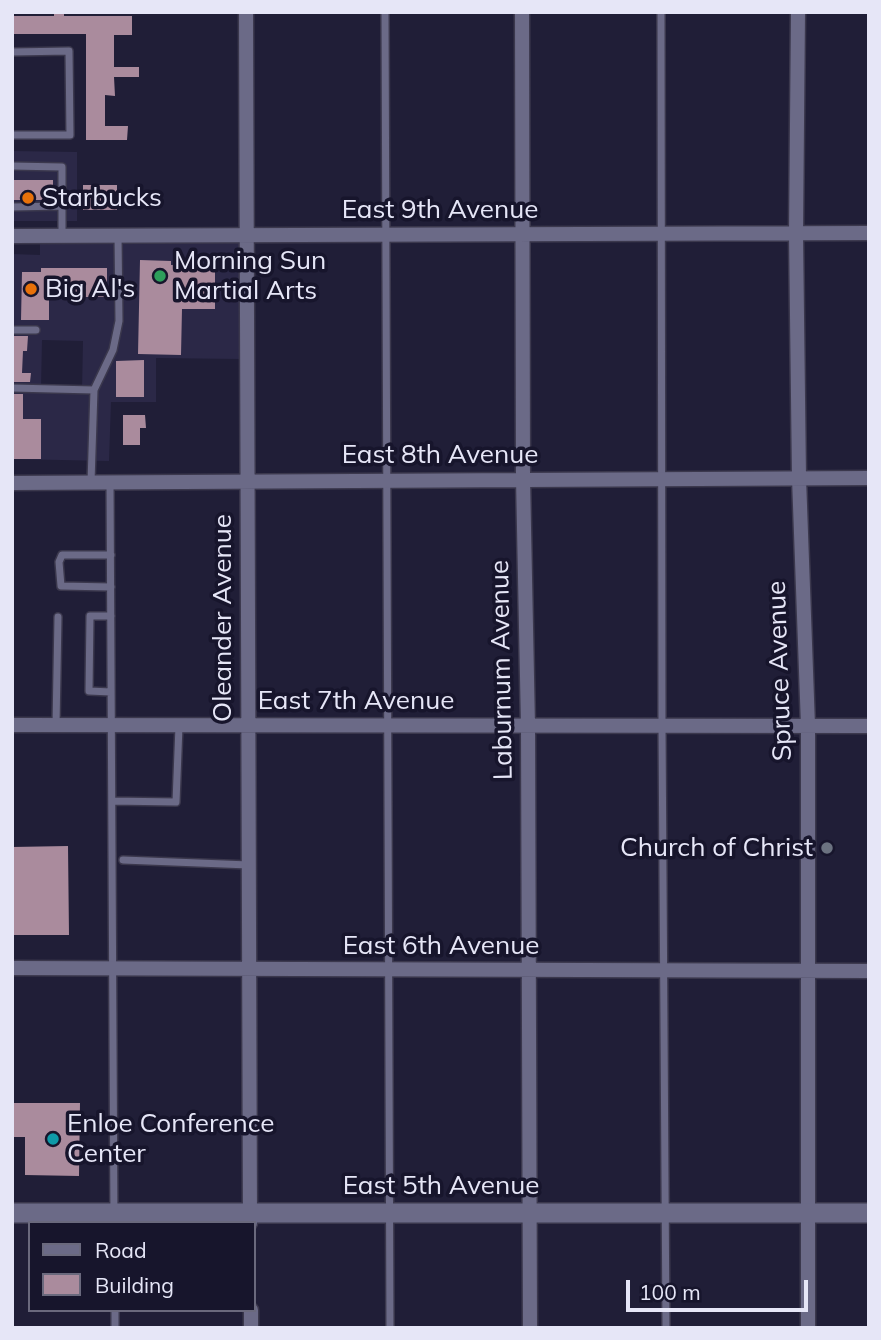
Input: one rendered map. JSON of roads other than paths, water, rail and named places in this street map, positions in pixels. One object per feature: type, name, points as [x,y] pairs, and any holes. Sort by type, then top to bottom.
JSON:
[{"type":"street","name":"Oleander Avenue","points":[[246,12],[250,1218]]},
{"type":"street","name":"Laburnum Avenue","points":[[522,12],[530,1328]]},
{"type":"street","name":"Spruce Avenue","points":[[798,12],[796,233],[799,478],[808,726],[808,1328]]},
{"type":"street","name":"East 9th Avenue","points":[[12,236],[869,233]]},
{"type":"street","name":"East 8th Avenue","points":[[12,483],[869,478]]},
{"type":"street","name":"East 7th Avenue","points":[[12,725],[869,726]]},
{"type":"street","name":"East 6th Avenue","points":[[12,968],[869,971]]},
{"type":"street","name":"East 5th Avenue","points":[[12,1213],[114,1218],[250,1218],[391,1213],[869,1213]]},
{"type":"lane","points":[[385,12],[390,1328]]},
{"type":"lane","points":[[661,12],[666,1328]]},
{"type":"lane","points":[[12,51],[69,51],[70,135],[12,135]]},
{"type":"lane","points":[[12,166],[61,166],[62,236]]},
{"type":"lane","points":[[12,207],[62,206]]},
{"type":"lane","points":[[91,482],[94,390],[113,350],[119,321],[118,236]]},
{"type":"lane","points":[[12,330],[36,330]]},
{"type":"lane","points":[[12,388],[94,390]]},
{"type":"lane","points":[[110,482],[114,1218]]},
{"type":"lane","points":[[111,555],[62,555],[59,562],[61,586],[111,587]]},
{"type":"lane","points":[[111,615],[90,615],[89,691],[111,692]]},
{"type":"lane","points":[[56,725],[58,617]]},
{"type":"lane","points":[[112,802],[176,802],[179,726]]},
{"type":"lane","points":[[123,860],[249,865]]},
{"type":"place","name":"Starbucks","points":[[28,198]]},
{"type":"place","name":"Morning Sun Martial Arts","points":[[160,276]]},
{"type":"place","name":"Big Al's","points":[[31,289]]},
{"type":"place","name":"Church of Christ","points":[[827,848]]},
{"type":"place","name":"Enloe Conference Center","points":[[53,1139]]}]
